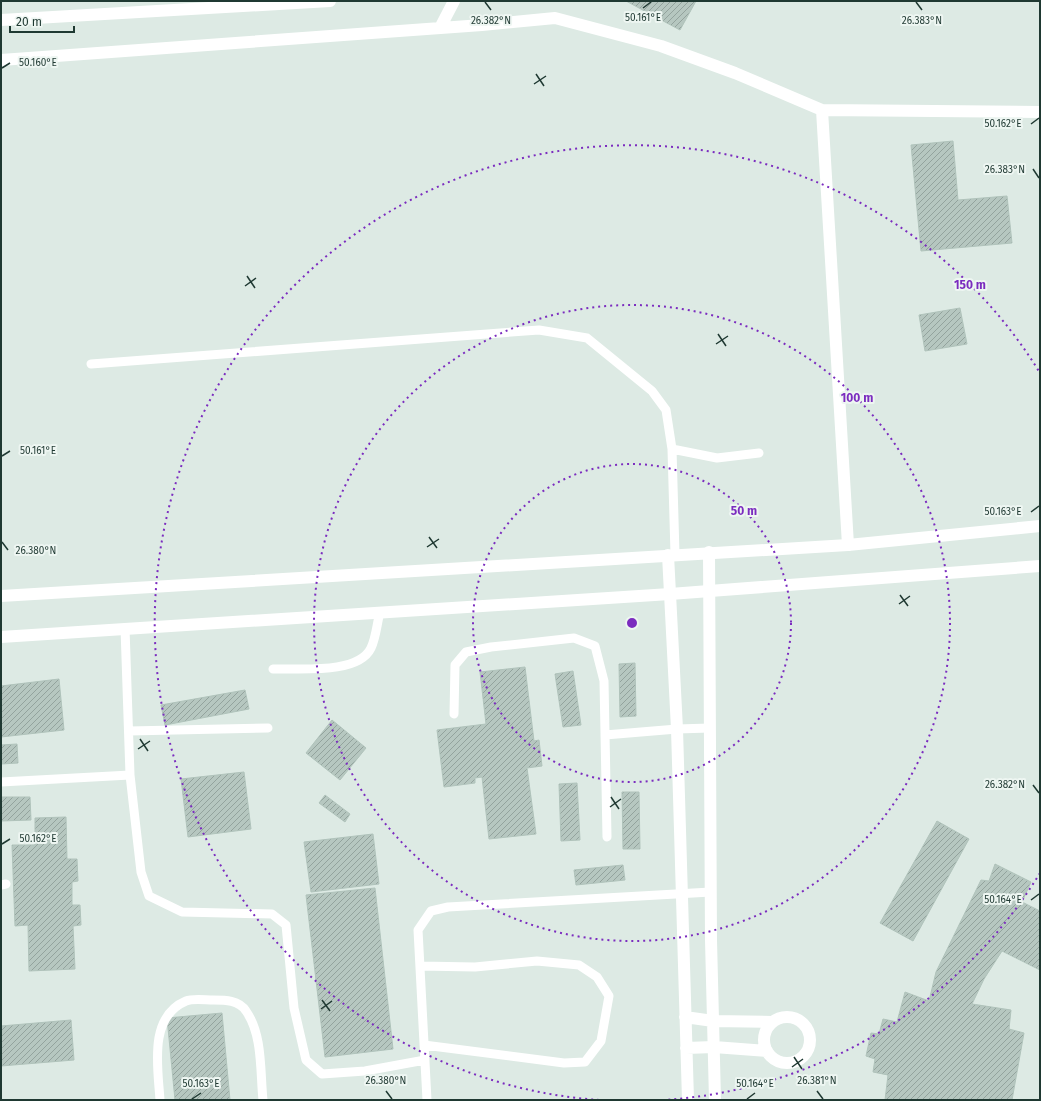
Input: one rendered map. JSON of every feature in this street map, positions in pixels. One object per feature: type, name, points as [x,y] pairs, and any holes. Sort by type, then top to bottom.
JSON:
[{"type":"street","points":[[1,20],[330,1]]},
{"type":"street","points":[[440,28],[454,1]]},
{"type":"street","points":[[1,60],[440,28],[555,18],[661,46],[770,87],[822,110],[1040,112]]},
{"type":"street","points":[[822,110],[848,544]]},
{"type":"street","points":[[1,596],[848,544],[1040,526]]},
{"type":"street","points":[[709,552],[711,892],[716,1100]]},
{"type":"street","points":[[671,555],[670,594],[677,729],[688,1100]]},
{"type":"street","points":[[1,637],[670,594],[1040,566]]},
{"type":"street","points":[[787,1016],[802,1022],[808,1028],[810,1044],[802,1058],[791,1063],[779,1061],[772,1058],[767,1051],[764,1036],[767,1028],[772,1022],[787,1016]]},
{"type":"street","points":[[685,1017],[713,1020],[772,1022]]},
{"type":"street","points":[[686,1048],[714,1047],[767,1051]]},
{"type":"lane","points":[[90,364],[539,330],[587,338],[652,391],[666,410],[672,449],[671,555]]},
{"type":"lane","points":[[672,449],[717,458],[759,453]]},
{"type":"lane","points":[[272,669],[331,668],[348,666],[362,659],[371,649],[380,612]]},
{"type":"lane","points":[[125,628],[130,775],[141,872],[149,896],[182,912],[272,914],[286,925],[294,1008],[306,1060],[322,1074],[365,1071],[425,1060]]},
{"type":"lane","points":[[454,714],[455,665],[466,652],[491,647],[574,638],[595,646],[604,681],[607,837]]},
{"type":"lane","points":[[129,731],[268,728]]},
{"type":"lane","points":[[605,735],[710,728]]},
{"type":"lane","points":[[1,782],[130,775]]},
{"type":"lane","points":[[427,1100],[418,930],[430,910],[711,892]]},
{"type":"lane","points":[[420,966],[475,967],[537,961],[579,965],[597,977],[608,996],[601,1041],[585,1062],[564,1063],[424,1045]]},
{"type":"lane","points":[[160,1100],[156,1054],[162,1026],[172,1010],[186,1000],[229,1000],[246,1010],[257,1034],[263,1100]]},
{"type":"building","points":[[626,1],[696,1],[680,30]]},
{"type":"building","points":[[953,141],[958,200],[1007,196],[1012,243],[921,251],[911,145]]},
{"type":"building","points":[[960,308],[967,344],[925,351],[919,315]]},
{"type":"building","points":[[635,663],[636,716],[620,717],[619,664]]},
{"type":"building","points":[[525,667],[534,741],[539,740],[542,766],[527,768],[536,834],[489,839],[482,777],[475,778],[475,783],[444,787],[437,730],[486,724],[480,672]]},
{"type":"building","points":[[573,671],[581,725],[563,727],[555,674]]},
{"type":"building","points":[[59,679],[64,730],[1,737],[1,686]]},
{"type":"building","points":[[245,690],[249,709],[165,725],[161,705]]},
{"type":"building","points":[[332,720],[366,748],[340,780],[306,753]]},
{"type":"building","points":[[17,744],[18,763],[1,764],[1,745]]},
{"type":"building","points":[[244,772],[251,829],[188,837],[181,779]]},
{"type":"building","points":[[577,783],[580,840],[561,841],[559,784]]},
{"type":"building","points":[[622,792],[639,792],[640,849],[623,849]]},
{"type":"building","points":[[325,795],[350,814],[345,822],[319,803]]},
{"type":"building","points":[[1,797],[30,797],[31,820],[1,821]]},
{"type":"building","points":[[66,817],[67,859],[77,859],[78,881],[72,882],[72,905],[80,905],[81,925],[73,926],[75,969],[29,971],[28,925],[15,926],[12,845],[35,845],[35,818]]},
{"type":"building","points":[[937,821],[969,839],[913,941],[880,923]]},
{"type":"building","points":[[373,834],[379,884],[311,892],[304,842]]},
{"type":"building","points":[[995,864],[1031,882],[1022,902],[1040,911],[1040,970],[1002,951],[984,979],[972,1004],[1011,1010],[1009,1029],[1024,1033],[1012,1100],[885,1100],[888,1075],[873,1072],[875,1059],[866,1056],[871,1033],[879,1034],[883,1019],[897,1022],[905,992],[929,1001],[936,972],[981,880],[989,881]]},
{"type":"building","points":[[623,865],[625,880],[576,885],[574,870]]},
{"type":"building","points":[[375,888],[393,1049],[325,1057],[306,895]]},
{"type":"building","points":[[222,1013],[230,1100],[175,1100],[167,1018]]},
{"type":"building","points":[[71,1020],[74,1060],[1,1066],[1,1026]]}]
